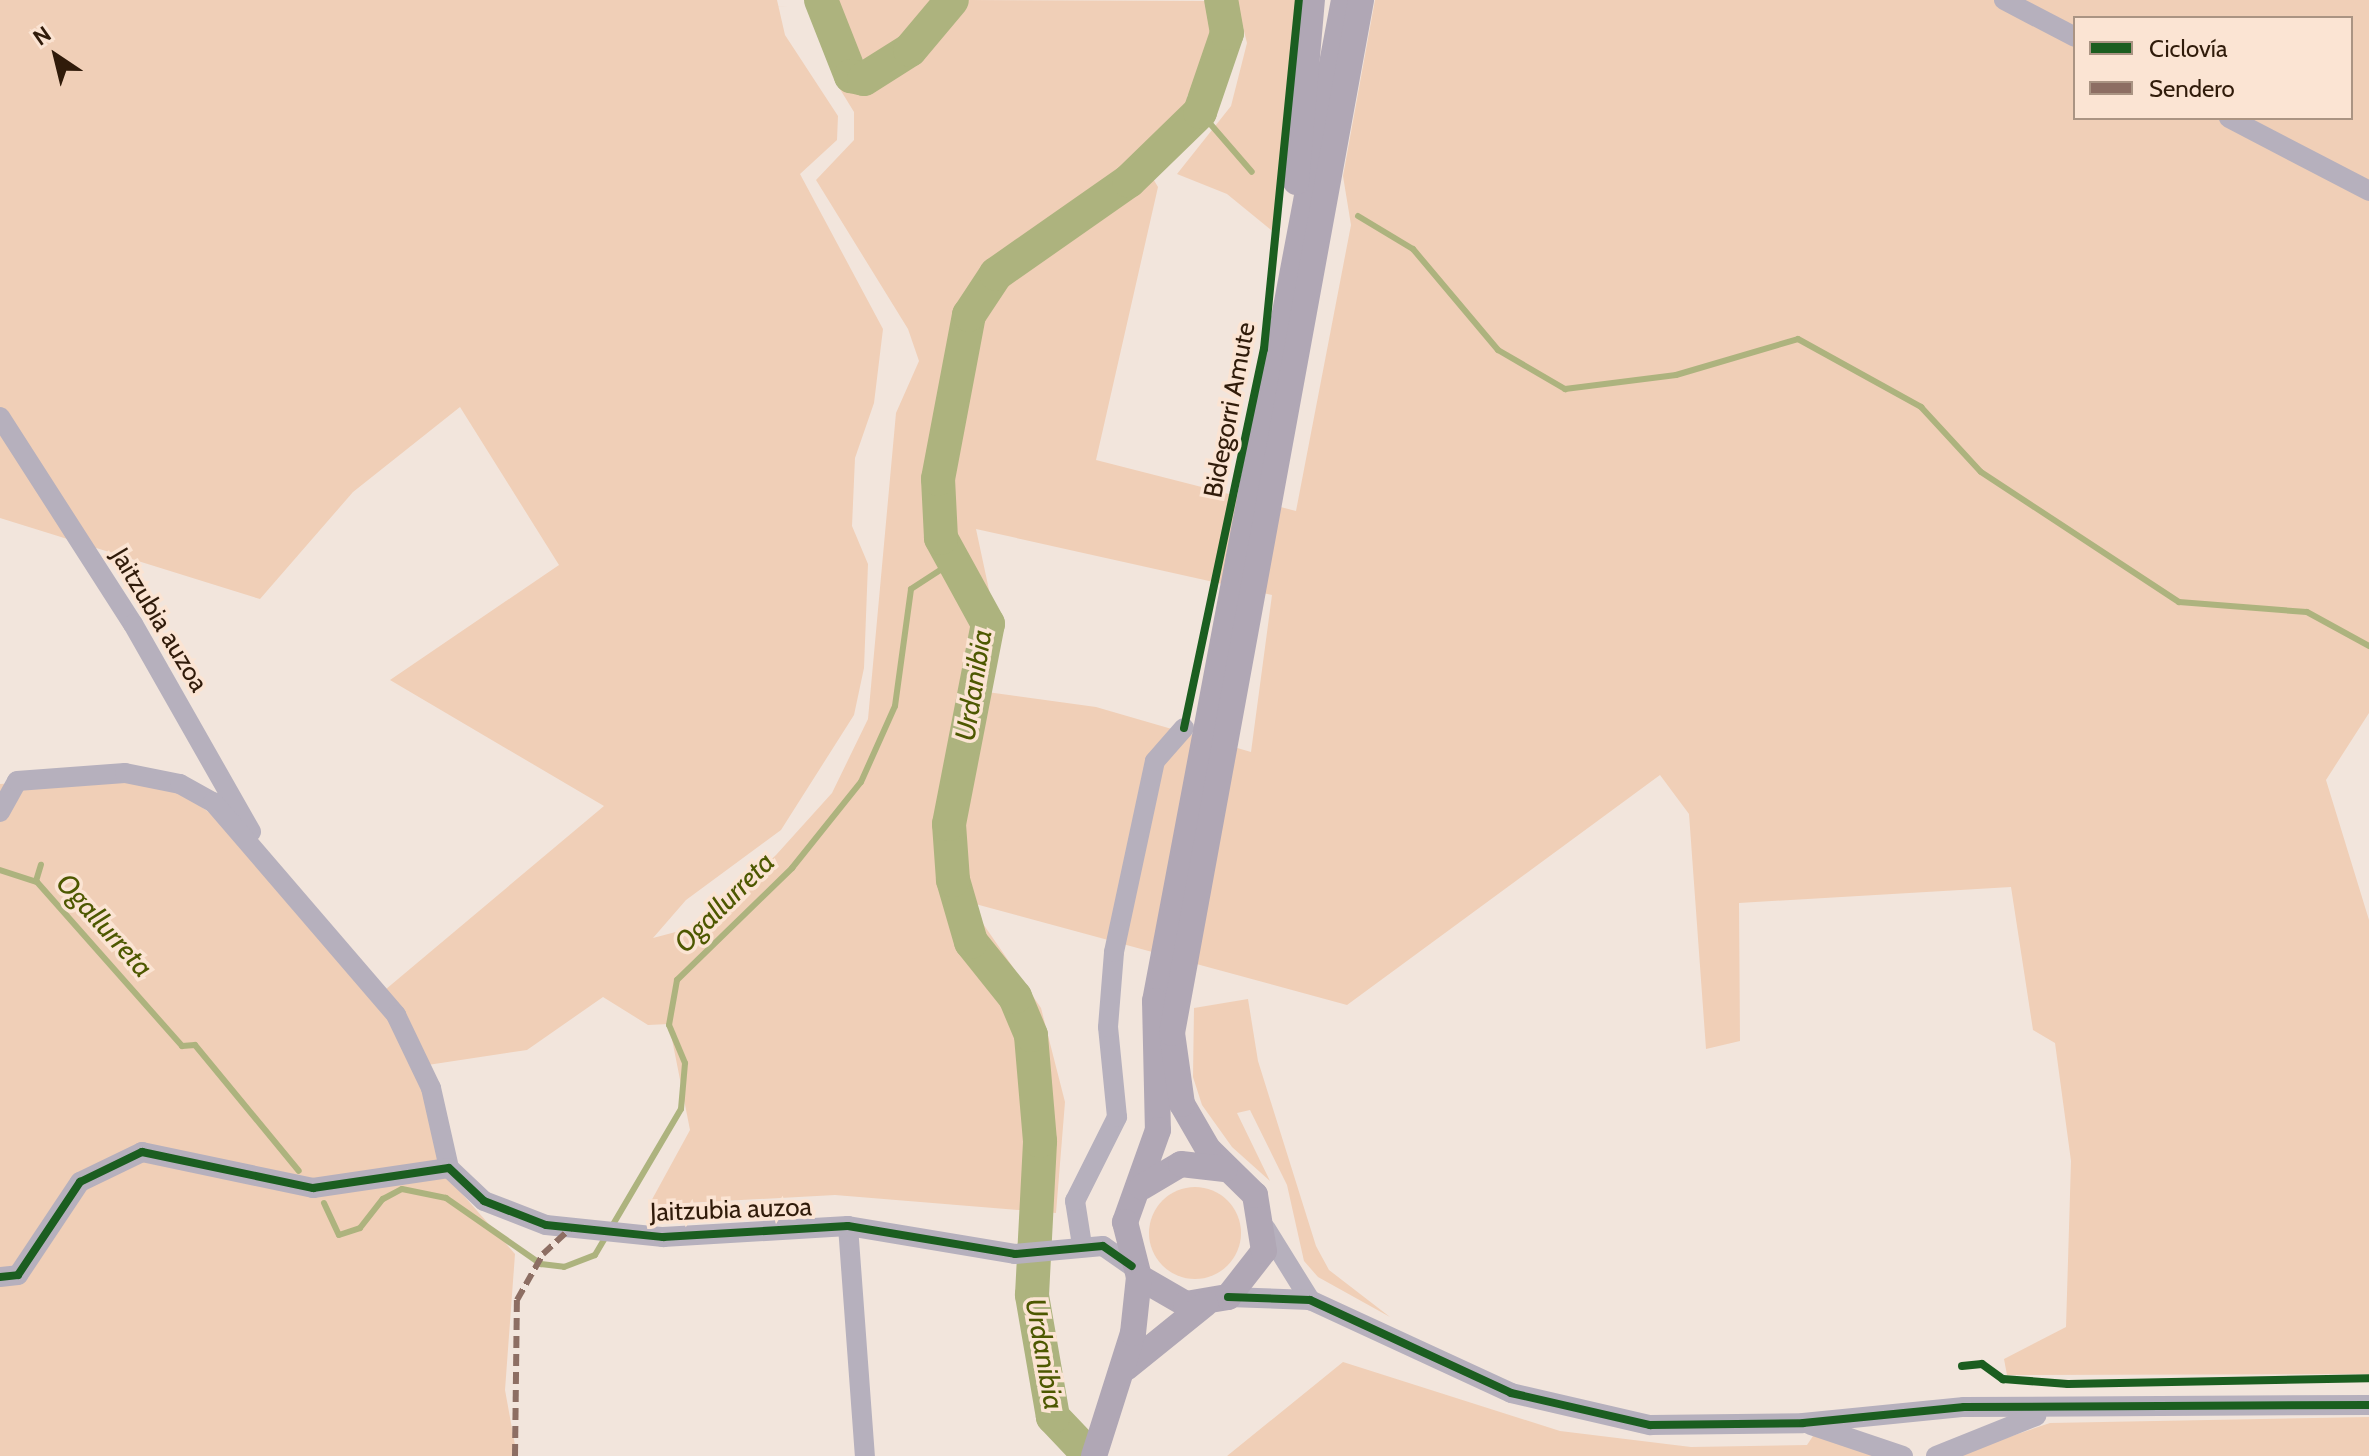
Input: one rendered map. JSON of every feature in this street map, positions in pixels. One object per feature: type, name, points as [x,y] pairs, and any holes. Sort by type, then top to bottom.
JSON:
[{"type":"main road","points":[[1273,396],[1312,0]]},
{"type":"main road","points":[[1094,1456],[1099,1429],[1136,1320],[1136,1271],[1125,1222],[1142,1187],[1158,1130],[1155,1001],[1273,396],[1344,0]]},
{"type":"main road","points":[[1116,1381],[1148,1345],[1256,1270],[1266,1229],[1255,1195],[1225,1169],[1182,1104],[1173,1067],[1175,1002],[1293,401],[1361,0]]},
{"type":"main road","points":[[1142,1187],[1181,1164],[1225,1169]]},
{"type":"main road","points":[[1136,1271],[1168,1299],[1216,1300]]},
{"type":"street","points":[[2004,0],[2073,36]]},
{"type":"street","points":[[2233,120],[2369,191]]},
{"type":"street","name":"Jaitzubia auzoa","points":[[0,417],[133,624],[264,857]]},
{"type":"street","points":[[1080,1246],[1075,1201],[1117,1117],[1108,1027],[1114,952],[1155,761],[1184,728]]},
{"type":"street","name":"Jaitzubia auzoa","points":[[0,812],[17,781],[144,774],[213,802],[264,857],[396,1015],[431,1088],[449,1168],[512,1216],[633,1233],[848,1226],[1015,1254],[1080,1246]]},
{"type":"street","points":[[0,1277],[18,1275],[80,1182],[142,1152],[313,1188],[449,1168]]},
{"type":"street","points":[[1080,1246],[1125,1222]]},
{"type":"street","name":"Jaitzubia auzoa","points":[[848,1226],[865,1456]]},
{"type":"street","points":[[1266,1229],[1310,1300]]},
{"type":"street","points":[[1080,1246],[1136,1271]]},
{"type":"street","points":[[1216,1300],[1310,1300],[1445,1368],[1579,1413],[1650,1425],[1803,1423],[1874,1412],[1964,1407],[2060,1410],[2369,1405]]},
{"type":"street","points":[[1937,1456],[1959,1436],[1964,1407]]},
{"type":"street","points":[[1937,1456],[1996,1428],[2060,1410]]},
{"type":"street","points":[[1874,1412],[1898,1454]]},
{"type":"street","points":[[1803,1423],[1898,1454]]},
{"type":"shaded area","points":[[0,0],[777,0],[785,35],[838,116],[837,140],[800,174],[883,329],[874,403],[855,458],[852,526],[868,564],[864,668],[854,715],[781,830],[686,900],[653,938],[702,925],[776,855],[832,793],[868,719],[896,413],[919,361],[908,329],[816,180],[854,140],[854,112],[835,81],[869,91],[909,64],[968,0],[1209,1],[1216,37],[1206,75],[1187,96],[1191,106],[1066,218],[1003,255],[981,285],[1007,279],[1152,177],[1158,187],[1096,460],[1296,511],[1351,225],[1343,176],[1375,0],[2369,0],[2369,713],[2326,780],[2369,920],[2369,1374],[2007,1375],[2004,1359],[2066,1327],[2071,1161],[2055,1043],[2033,1030],[2011,887],[1739,903],[1740,1041],[1706,1049],[1689,814],[1660,775],[1347,1005],[968,902],[1041,1008],[1065,1102],[1056,1213],[835,1195],[649,1205],[690,1130],[669,1024],[648,1025],[603,997],[527,1050],[421,1066],[442,1171],[515,1254],[505,1390],[517,1456],[0,1456],[0,784],[116,778],[174,787],[221,821],[373,1000],[604,806],[390,680],[559,565],[460,407],[353,492],[260,599],[0,518]],"holes":[[[976,529],[1272,595],[1251,752],[1096,707],[987,692],[995,618]]]},
{"type":"shaded area","points":[[836,0],[940,0],[906,38],[868,64],[853,50]]},
{"type":"shaded area","points":[[1236,0],[1300,0],[1276,234],[1227,194],[1177,174],[1231,106],[1247,43]]},
{"type":"shaded area","points":[[1248,999],[1258,1061],[1316,1246],[1329,1270],[1390,1317],[1318,1277],[1304,1261],[1287,1185],[1250,1110],[1237,1113],[1270,1181],[1232,1147],[1202,1105],[1193,1077],[1194,1008]]},
{"type":"shaded area","points":[[1195,1187],[1213,1190],[1228,1200],[1238,1215],[1241,1233],[1238,1251],[1228,1266],[1213,1276],[1195,1279],[1177,1276],[1162,1266],[1152,1251],[1149,1233],[1152,1215],[1162,1200],[1177,1190]]},
{"type":"shaded area","points":[[1343,1362],[1560,1431],[1691,1447],[1807,1445],[1815,1433],[1878,1456],[1227,1456]]},
{"type":"shaded area","points":[[2369,1417],[2369,1456],[1953,1456],[2050,1423]]},
{"type":"waterway","points":[[821,0],[851,76],[864,79],[910,50],[952,0]]},
{"type":"waterway","name":"Urdanibia","points":[[1090,1456],[1053,1417],[1032,1295],[1040,1141],[1031,1035],[1015,997],[971,942],[953,880],[949,824],[988,624],[941,538],[938,479],[969,315],[996,274],[1129,181],[1200,112],[1227,33],[1221,0]]},
{"type":"waterway","points":[[1200,112],[1252,172]]},
{"type":"waterway","points":[[1358,216],[1413,249],[1498,350],[1565,389],[1676,375],[1798,339],[1921,407],[1981,472],[2179,602],[2307,612],[2369,646]]},
{"type":"waterway","name":"Ogallurreta","points":[[324,1203],[339,1235],[360,1228],[383,1199],[402,1189],[446,1198],[541,1264],[564,1267],[595,1255],[681,1109],[685,1063],[669,1025],[677,980],[792,868],[861,782],[895,706],[911,589],[954,561]]},
{"type":"waterway","name":"Ogallurreta","points":[[36,881],[41,865]]},
{"type":"waterway","name":"Ogallurreta","points":[[0,870],[37,882],[182,1046],[195,1045],[299,1171]]},
{"type":"marked path","points":[[515,1456],[517,1300],[543,1254],[570,1229]]},
{"type":"cycle path","name":"Bidegorri Amute","points":[[1184,728],[1264,349],[1299,0]]},
{"type":"cycle path","points":[[0,1277],[18,1275],[80,1182],[142,1152],[313,1188],[449,1168],[484,1201],[546,1225],[663,1237],[848,1226],[1015,1254],[1103,1246],[1132,1266]]},
{"type":"cycle path","points":[[1228,1297],[1310,1300],[1511,1393],[1650,1425],[1803,1423],[1964,1407],[2369,1405]]},
{"type":"cycle path","points":[[1962,1366],[1982,1364],[2003,1379],[2068,1384],[2369,1378]]}]
